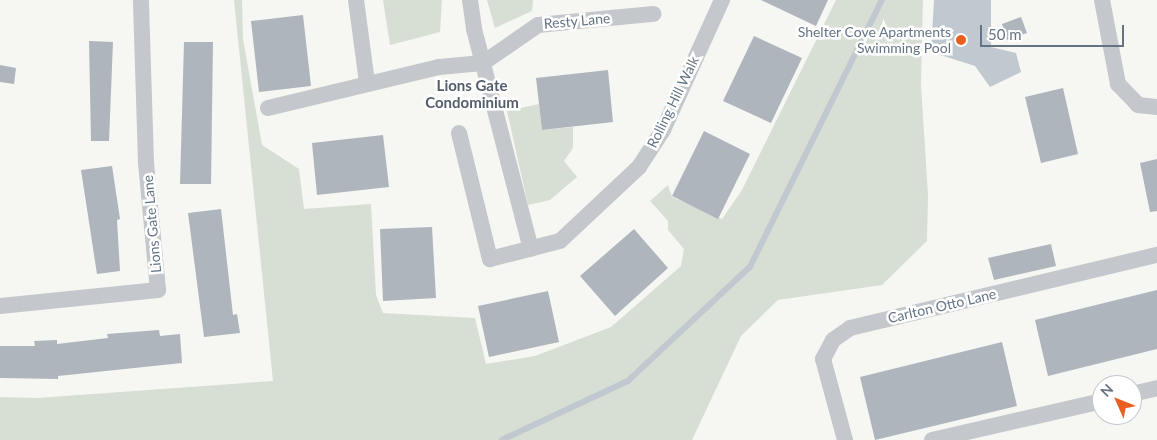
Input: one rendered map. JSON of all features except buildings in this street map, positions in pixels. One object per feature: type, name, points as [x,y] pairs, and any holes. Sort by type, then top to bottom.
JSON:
[{"type":"street","name":"Lions Gate Lane","points":[[0,306],[158,290],[146,162],[142,0]]},
{"type":"street","points":[[356,0],[367,82]]},
{"type":"street","points":[[470,0],[531,249]]},
{"type":"street","name":"Rolling Hill Walk","points":[[459,133],[490,259],[560,240],[639,167],[663,130],[722,0]]},
{"type":"street","points":[[1102,0],[1118,84],[1138,105],[1157,106]]},
{"type":"street","name":"Resty Lane","points":[[484,63],[538,25],[653,14]]},
{"type":"street","points":[[268,108],[367,82],[440,67],[484,63]]},
{"type":"street","name":"Carlton Otto Lane","points":[[845,440],[823,359],[833,340],[850,328],[1157,256]]},
{"type":"street","points":[[1142,392],[1157,388]]},
{"type":"street","points":[[932,440],[1092,403]]},
{"type":"shaded area","points":[[234,0],[242,0],[243,39],[262,145],[299,169],[304,209],[371,204],[376,295],[383,313],[475,318],[486,364],[535,356],[611,327],[681,266],[684,249],[668,230],[668,221],[650,201],[668,185],[672,197],[722,219],[742,190],[836,0],[923,0],[921,85],[928,195],[927,241],[882,285],[778,300],[741,336],[692,440],[0,440],[0,397],[37,398],[273,381]]},
{"type":"shaded area","points":[[383,0],[442,0],[440,32],[390,45]]},
{"type":"shaded area","points":[[487,0],[533,0],[532,11],[495,28]]},
{"type":"shaded area","name":"Shelter Cove Apartments Swimming Pool","points":[[934,0],[991,0],[991,47],[1016,53],[1021,72],[990,87],[975,66],[931,52]]},
{"type":"shaded area","points":[[539,104],[542,130],[573,127],[573,148],[564,161],[577,177],[550,200],[528,205],[507,111]]},
{"type":"waterway","points":[[502,440],[628,381],[750,267],[882,0]]},
{"type":"place","name":"Shelter Cove Apartments Swimming Pool","points":[[961,40]]},
{"type":"district","name":"Lions Gate Condominium","points":[[472,94]]}]
